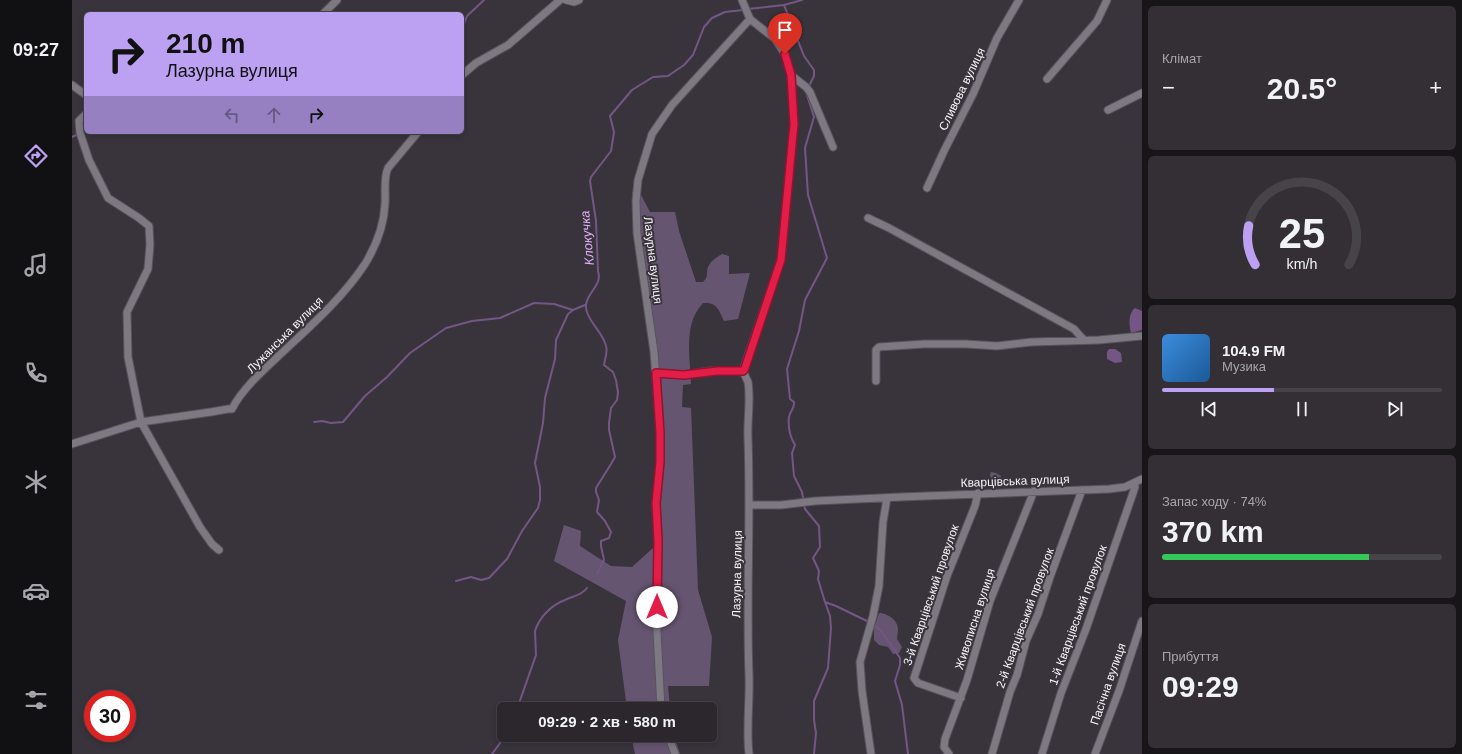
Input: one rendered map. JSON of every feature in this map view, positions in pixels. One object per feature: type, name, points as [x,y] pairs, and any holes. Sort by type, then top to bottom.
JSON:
[{"type":"street","points":[[324,12],[329,3],[337,0]]},
{"type":"street","points":[[464,73],[476,63],[508,45],[560,0]]},
{"type":"street","points":[[566,0],[574,2],[579,0]]},
{"type":"street","name":"Сливова вулиця","points":[[926,188],[975,89],[997,38],[1019,0]]},
{"type":"street","points":[[1047,78],[1097,21],[1107,0]]},
{"type":"street","points":[[656,373],[684,375],[717,371],[743,371],[781,260],[794,124],[791,75],[785,54],[775,39],[750,19],[743,1]]},
{"type":"street","name":"Лазурна вулиця","points":[[661,702],[657,631],[658,536],[656,510],[660,433],[656,373],[636,225],[636,201],[640,170],[652,134],[672,105],[750,19]]},
{"type":"street","points":[[791,75],[808,89],[833,147]]},
{"type":"street","points":[[72,85],[84,94]]},
{"type":"street","points":[[1108,110],[1142,93]]},
{"type":"street","points":[[84,116],[79,122],[80,133],[89,160],[108,198],[149,226],[150,245],[148,269],[127,312],[128,357],[141,422],[200,527],[212,544],[219,550]]},
{"type":"street","name":"Лужанська вулиця","points":[[72,444],[141,422],[232,409],[237,400],[262,371],[334,302],[362,268],[376,242],[382,226],[388,168],[416,134]]},
{"type":"street","points":[[868,218],[1036,307],[1074,329],[1083,339]]},
{"type":"street","points":[[876,381],[876,350],[879,347],[924,344],[997,346],[1022,343],[1083,339],[1099,340],[1142,336]]},
{"type":"street","name":"Лазурна вулиця","points":[[743,371],[746,376],[749,392],[749,754]]},
{"type":"street","name":"Кварцівська вулиця","points":[[749,505],[978,493],[1117,488],[1134,484],[1142,479]]},
{"type":"street","name":"1-й Кварцівський провулок","points":[[1042,754],[1061,693],[1086,629],[1133,493],[1135,487],[1134,484]]},
{"type":"street","name":"2-й Кварцівський провулок","points":[[992,754],[1026,641],[1038,614],[1082,490]]},
{"type":"street","name":"Живописна вулиця","points":[[949,754],[945,749],[944,743],[961,698],[990,601],[1034,491]]},
{"type":"street","name":"3-й Кварцівський провулок","points":[[961,698],[918,683],[914,678],[946,580],[975,506],[978,493]]},
{"type":"street","points":[[870,754],[860,668],[861,657],[873,616],[879,586],[883,522],[887,498]]},
{"type":"street","name":"Пасічна вулиця","points":[[1095,754],[1119,691],[1142,621]]},
{"type":"street","points":[[671,742],[675,754]]},
{"type":"shaded area","points":[[632,192],[640,193],[650,212],[675,212],[679,231],[696,282],[703,282],[705,280],[709,265],[713,260],[722,254],[729,256],[729,274],[750,273],[738,319],[724,321],[719,310],[714,305],[703,303],[697,311],[690,331],[689,352],[691,384],[683,385],[682,407],[691,408],[698,590],[712,637],[709,686],[668,686],[669,702],[626,702],[618,640],[626,601],[554,561],[564,525],[581,531],[580,546],[611,566],[632,567],[653,548],[658,410],[654,352],[635,242]]},
{"type":"shaded area","points":[[1135,308],[1142,311],[1142,330],[1131,333],[1130,316]]},
{"type":"shaded area","points":[[1109,349],[1115,349],[1121,353],[1122,362],[1115,363],[1107,359],[1107,352]]},
{"type":"shaded area","points":[[991,472],[1001,476],[999,483],[995,484],[992,481],[990,475]]},
{"type":"shaded area","points":[[879,613],[889,616],[898,626],[897,639],[902,647],[899,653],[893,654],[888,647],[879,645],[874,640],[874,628]]},
{"type":"shaded area","points":[[632,742],[676,742],[680,754],[635,754]]},
{"type":"waterway","points":[[464,24],[467,16],[484,0]]},
{"type":"waterway","name":"Клокучка","points":[[748,9],[784,5],[802,0]]},
{"type":"waterway","points":[[784,5],[804,56],[814,70],[814,76],[808,88]]},
{"type":"waterway","name":"Клокучка","points":[[597,574],[604,560],[601,541],[609,538],[611,532],[605,521],[597,512],[599,500],[596,488],[615,457],[609,430],[609,423],[611,408],[617,400],[618,392],[613,372],[604,365],[607,351],[606,346],[602,336],[589,317],[586,308],[588,298],[596,285],[599,276],[596,221],[590,181],[591,177],[611,151],[614,132],[610,116],[632,90],[653,77],[668,76],[684,65],[693,55],[704,27],[712,18],[725,12],[743,10]]},
{"type":"waterway","points":[[806,92],[814,117],[805,148],[808,195],[827,258],[805,300],[799,331],[787,369],[790,399],[794,402],[789,420],[789,428],[795,445],[792,453],[794,476],[802,492],[805,509],[819,526],[820,547],[813,558],[819,571],[818,579],[825,602],[869,622]]},
{"type":"waterway","points":[[72,137],[78,134]]},
{"type":"waterway","points":[[314,422],[343,422],[365,396],[387,377],[410,353],[446,328],[472,321],[500,318],[534,303],[554,304],[573,310],[585,305]]},
{"type":"waterway","points":[[456,581],[471,577],[481,580],[489,578],[507,559],[522,531],[538,508],[540,500],[540,487],[535,463],[543,423],[545,398],[555,359],[556,340],[568,314],[573,310]]},
{"type":"waterway","name":"Клокучка","points":[[519,702],[536,655],[535,631],[539,621],[546,612],[555,605],[580,594],[587,588]]},
{"type":"waterway","points":[[814,754],[816,733],[814,701],[828,668],[831,628],[830,616],[825,602]]},
{"type":"waterway","points":[[873,624],[880,630],[900,658],[900,665],[895,681],[902,705],[908,754]]},
{"type":"waterway","name":"Клокучка","points":[[492,754],[501,742]]},
{"type":"route","points":[[657,607],[658,531],[656,503],[660,462],[660,433],[656,373],[688,375],[710,371],[735,372],[743,371],[745,368],[766,301],[781,260],[794,124],[791,75],[785,54]]}]
